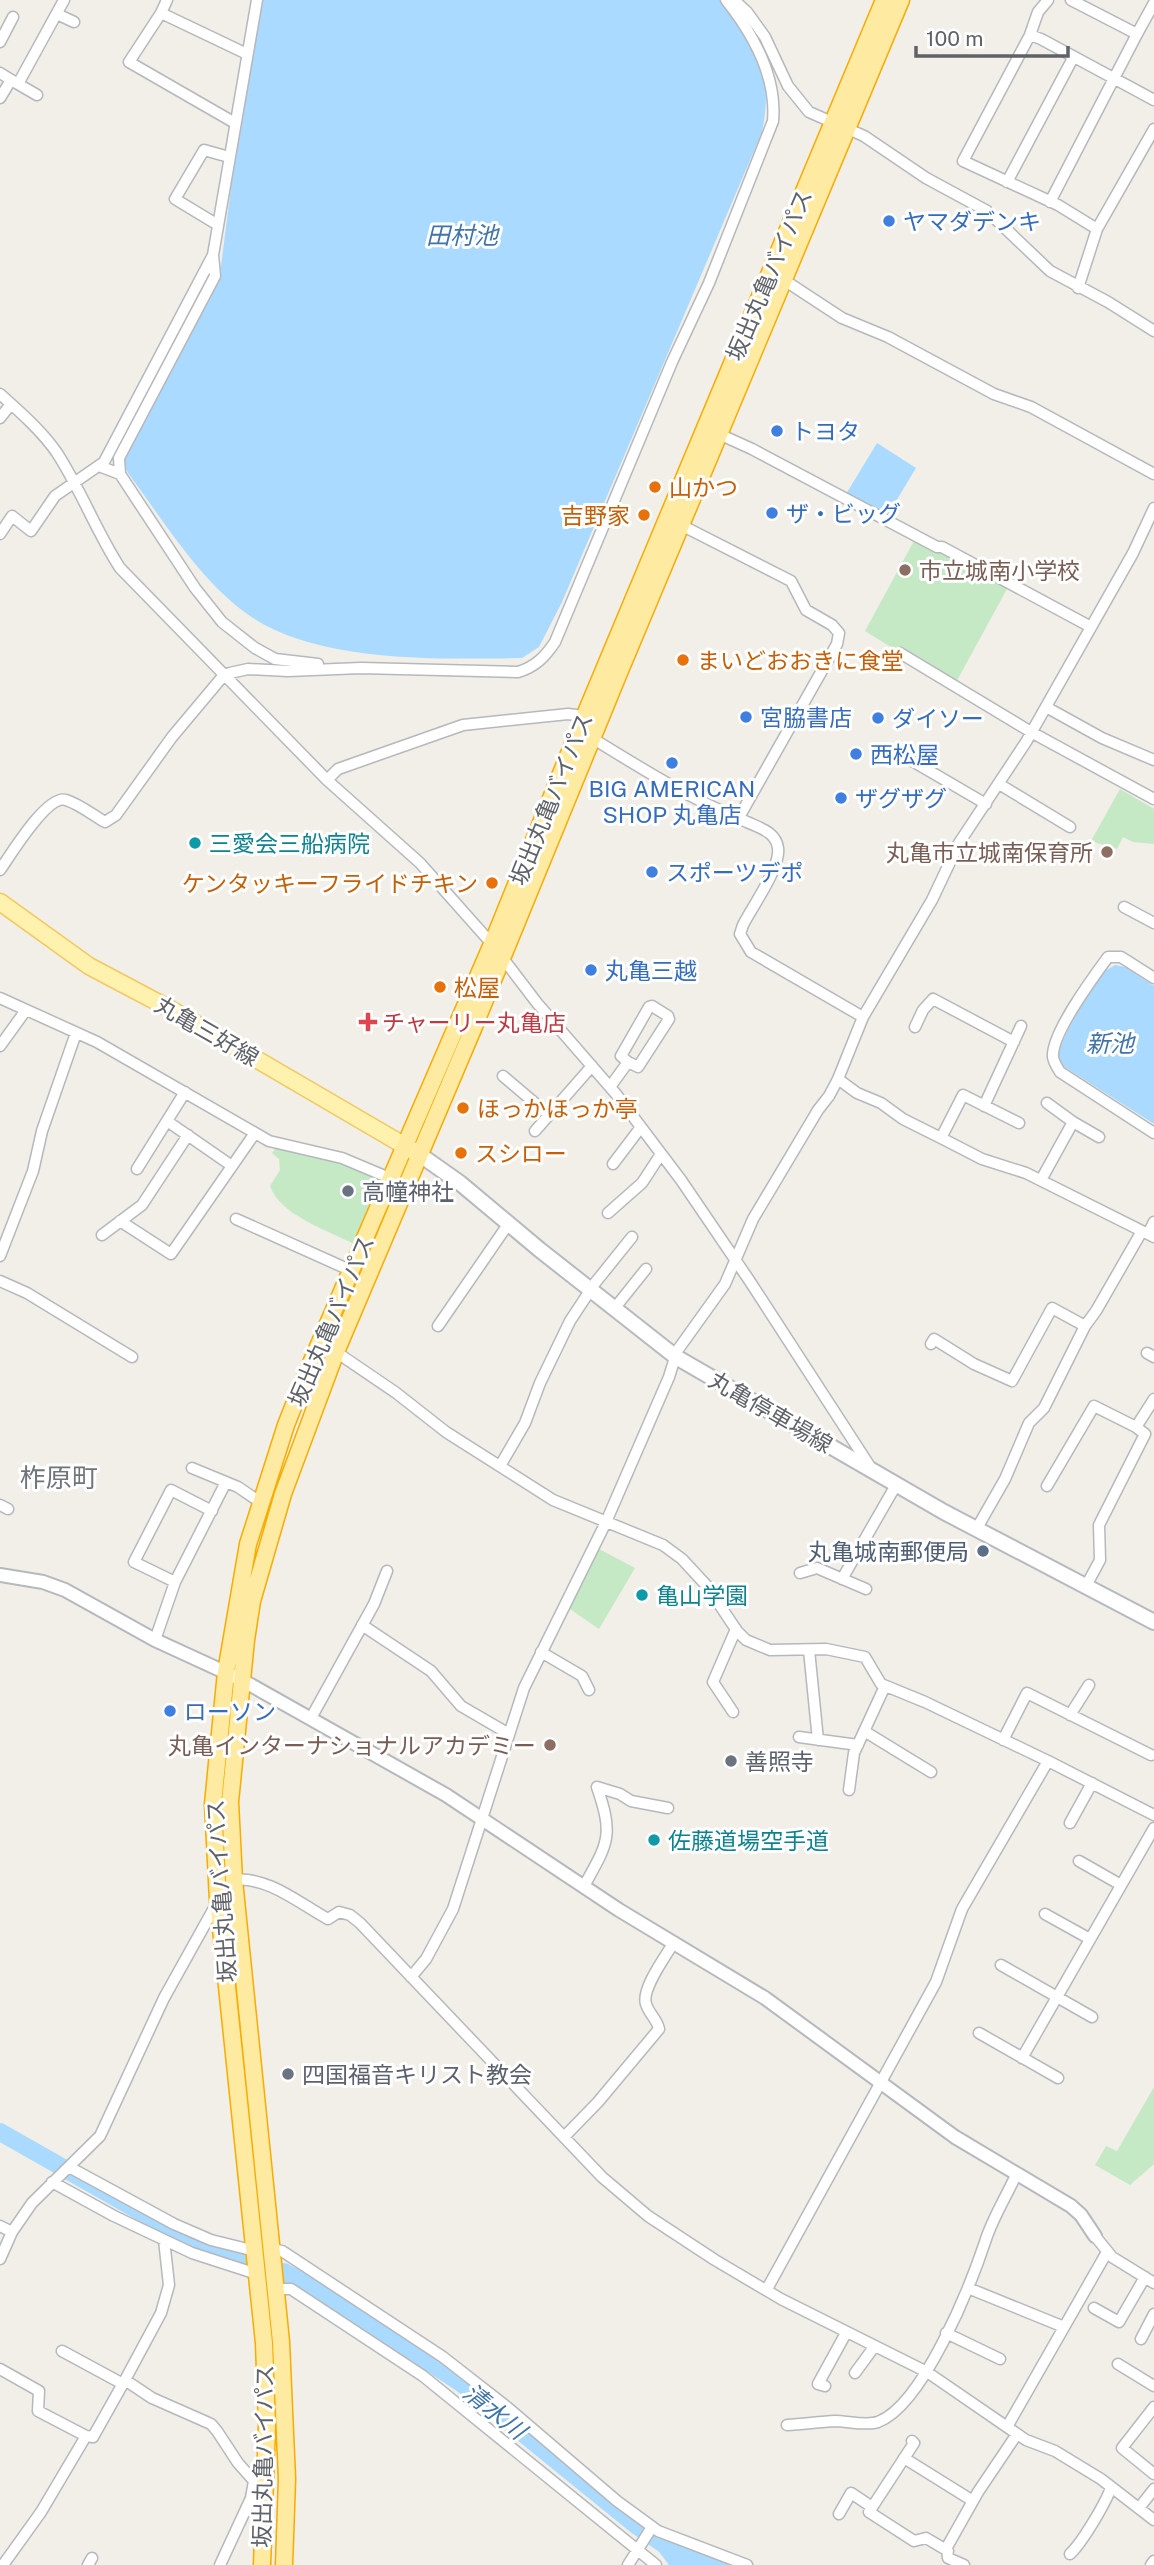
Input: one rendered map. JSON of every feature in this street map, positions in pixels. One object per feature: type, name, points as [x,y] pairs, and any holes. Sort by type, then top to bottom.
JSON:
[{"type":"highway","name":"坂出丸亀バイパス","points":[[284,2565],[286,2428],[276,2289],[234,1880],[230,1802],[252,1601],[303,1437],[492,944],[584,716],[674,522],[719,434],[784,280],[884,0]]},
{"type":"highway","name":"坂出丸亀バイパス","points":[[262,2565],[260,2481],[264,2343],[218,1900],[213,1804],[226,1672],[247,1544],[286,1425],[320,1341],[393,1179],[412,1150],[503,958],[592,738],[674,522],[840,125],[901,0]]},
{"type":"main road","name":"丸亀三好線","points":[[0,902],[89,966],[172,1010],[412,1150]]},
{"type":"main road","name":"丸亀停車場線","points":[[412,1150],[509,1223],[676,1357],[896,1485],[1154,1622]]},
{"type":"street","points":[[0,98],[15,82],[64,0]]},
{"type":"street","points":[[167,0],[129,62],[235,123]]},
{"type":"street","points":[[257,0],[213,255],[215,276],[119,458],[120,474],[209,607],[222,622],[255,649],[275,659],[361,668]]},
{"type":"street","points":[[0,870],[46,808],[56,800],[65,799],[105,822],[116,815],[172,737],[224,675],[248,669],[288,671],[361,668],[518,672],[539,662],[555,642],[672,362],[709,283],[773,121],[775,106],[760,54],[749,30],[726,0]]},
{"type":"street","points":[[734,0],[747,12],[765,37],[788,86],[809,112],[885,149],[926,178],[987,211],[1050,271],[1108,302],[1154,331]]},
{"type":"street","points":[[1048,0],[1038,12],[1030,36],[963,161],[1050,202],[1097,229]]},
{"type":"street","points":[[1071,0],[1137,34]]},
{"type":"street","points":[[1050,202],[1154,3]]},
{"type":"street","points":[[161,13],[247,54]]},
{"type":"street","points":[[57,14],[74,22]]},
{"type":"street","points":[[0,42],[13,17]]},
{"type":"street","points":[[1030,36],[1041,39],[1154,100]]},
{"type":"street","points":[[1007,182],[1073,58]]},
{"type":"street","points":[[0,73],[37,95]]},
{"type":"street","points":[[1078,288],[1097,229],[1154,130]]},
{"type":"street","points":[[218,225],[175,199],[204,150],[229,157]]},
{"type":"street","points":[[0,534],[12,516],[31,531],[55,496],[104,462],[213,255]]},
{"type":"street","points":[[784,280],[842,318],[888,337],[995,394],[1031,407],[1154,474]]},
{"type":"street","points":[[0,394],[47,441],[74,482],[104,545],[120,568],[327,780],[419,863],[492,944],[537,1003],[610,1087],[735,1259],[873,1472]]},
{"type":"street","points":[[0,418],[11,404]]},
{"type":"street","points":[[719,434],[937,547],[942,547],[1091,628]]},
{"type":"street","points":[[100,466],[120,474]]},
{"type":"street","points":[[411,1977],[426,1959],[453,1909],[524,1688],[606,1522],[677,1351],[725,1284],[753,1219],[838,1079],[863,1017],[932,900],[960,843],[1046,707],[1147,527],[1154,508]]},
{"type":"street","points":[[674,522],[790,581],[806,610],[832,625],[839,633],[836,643],[738,819]]},
{"type":"street","points":[[900,653],[1031,732],[1154,799]]},
{"type":"street","points":[[1046,707],[1102,738],[1154,760]]},
{"type":"street","points":[[327,780],[338,769],[463,725],[568,714],[584,716]]},
{"type":"street","points":[[592,738],[679,790],[765,830],[774,837],[779,854],[777,862],[743,925],[740,934],[745,946],[863,1017]]},
{"type":"street","points":[[902,755],[986,804]]},
{"type":"street","points":[[999,784],[1070,827]]},
{"type":"street","points":[[1124,907],[1154,923]]},
{"type":"street","points":[[1154,978],[1121,957],[1108,957],[1075,1002],[1054,1049],[1053,1060],[1060,1072],[1154,1133]]},
{"type":"street","points":[[0,998],[97,1042],[269,1141],[342,1158],[393,1179]]},
{"type":"street","points":[[915,1027],[923,1010],[933,999],[1014,1042]]},
{"type":"street","points":[[652,1006],[668,1016],[638,1067],[628,1062],[621,1056],[649,1007],[652,1006]]},
{"type":"street","points":[[0,1046],[26,1010]]},
{"type":"street","points":[[984,1106],[1021,1026]]},
{"type":"street","points":[[0,1256],[33,1171],[42,1131],[76,1033]]},
{"type":"street","points":[[610,1087],[628,1062]]},
{"type":"street","points":[[535,1131],[592,1066]]},
{"type":"street","points":[[503,1076],[549,1115]]},
{"type":"street","points":[[838,1079],[903,1119],[982,1159],[1026,1173],[1148,1234]]},
{"type":"street","points":[[137,1168],[185,1092]]},
{"type":"street","points":[[941,1138],[963,1095],[1019,1123]]},
{"type":"street","points":[[1047,1102],[1099,1138]]},
{"type":"street","points":[[167,1121],[232,1166]]},
{"type":"street","points":[[1041,1181],[1073,1122]]},
{"type":"street","points":[[613,1164],[641,1127]]},
{"type":"street","points":[[120,1221],[171,1254],[255,1133]]},
{"type":"street","points":[[102,1235],[142,1205],[188,1135]]},
{"type":"street","points":[[608,1213],[642,1183],[661,1154]]},
{"type":"street","points":[[236,1219],[352,1271]]},
{"type":"street","points":[[977,1528],[1005,1479],[1029,1423],[1044,1408],[1085,1326],[1154,1222]]},
{"type":"street","points":[[438,1326],[509,1223]]},
{"type":"street","points":[[500,1466],[526,1423],[540,1383],[570,1321],[632,1237]]},
{"type":"street","points":[[614,1309],[646,1269]]},
{"type":"street","points":[[0,1281],[27,1293],[132,1357]]},
{"type":"street","points":[[931,1344],[934,1339],[974,1364],[1012,1381],[1052,1308],[1085,1326]]},
{"type":"street","points":[[320,1341],[395,1392],[446,1432],[554,1500],[663,1545],[682,1559],[707,1586],[746,1640],[770,1650],[826,1649],[865,1657],[881,1684],[1048,1761],[1151,1814],[1154,1801]]},
{"type":"street","points":[[1136,1427],[1154,1399]]},
{"type":"street","points":[[1046,1486],[1094,1406],[1145,1434],[1099,1525],[1100,1560],[1086,1586]]},
{"type":"street","points":[[192,1468],[226,1482],[260,1502]]},
{"type":"street","points":[[155,1640],[175,1582],[226,1482]]},
{"type":"street","points":[[842,1579],[896,1485]]},
{"type":"street","points":[[175,1582],[134,1562],[171,1490],[212,1511]]},
{"type":"street","points":[[800,1573],[817,1568],[866,1589]]},
{"type":"street","points":[[311,1718],[374,1604],[387,1571]]},
{"type":"street","points":[[0,1575],[43,1582],[65,1590],[155,1640],[226,1672],[311,1718],[481,1818],[618,1910],[765,1998],[955,2137],[1071,2206],[1081,2215],[1107,2252],[1149,2280],[1119,2322],[1094,2308]]},
{"type":"street","points":[[362,1625],[432,1671],[461,1706],[509,1734]]},
{"type":"street","points":[[733,1712],[713,1682],[736,1629]]},
{"type":"street","points":[[809,1650],[818,1740]]},
{"type":"street","points":[[541,1652],[582,1676],[589,1690]]},
{"type":"street","points":[[1070,1714],[1089,1685]]},
{"type":"street","points":[[849,1790],[854,1753],[886,1686]]},
{"type":"street","points":[[1003,1740],[1027,1693],[1151,1755]]},
{"type":"street","points":[[864,1731],[931,1772]]},
{"type":"street","points":[[799,1737],[858,1745]]},
{"type":"street","points":[[767,2289],[936,1982],[962,1909],[1048,1761]]},
{"type":"street","points":[[1070,1823],[1092,1783]]},
{"type":"street","points":[[584,1886],[607,1842],[608,1826],[597,1787],[620,1794],[631,1801],[668,1808]]},
{"type":"street","points":[[1022,2058],[1154,1828]]},
{"type":"street","points":[[1079,1861],[1121,1885]]},
{"type":"street","points":[[234,1880],[245,1879],[281,1891],[328,1919],[340,1912],[350,1916],[565,2136],[601,2178],[648,2216],[715,2260],[782,2299],[927,2372],[1026,2440],[1055,2451],[1111,2487],[1154,2519]]},
{"type":"street","points":[[0,2259],[12,2232],[32,2203],[100,2136],[164,1998],[218,1900]]},
{"type":"street","points":[[1045,1914],[1090,1939]]},
{"type":"street","points":[[565,2136],[598,2102],[659,2029],[657,2020],[645,2002],[645,1992],[674,1942]]},
{"type":"street","points":[[1001,1965],[1092,2017]]},
{"type":"street","points":[[979,2033],[1058,2078]]},
{"type":"street","points":[[69,2167],[174,2224],[211,2240],[255,2251]]},
{"type":"street","points":[[787,2425],[834,2421],[877,2422],[912,2394],[927,2372],[968,2288],[985,2242],[1016,2175]]},
{"type":"street","points":[[51,2182],[192,2253],[257,2274]]},
{"type":"street","points":[[0,2225],[12,2232]]},
{"type":"street","points":[[0,2369],[40,2391],[38,2411],[93,2437],[161,2313],[169,2285],[164,2240]]},
{"type":"street","points":[[272,2249],[282,2251],[443,2357],[507,2407],[617,2501],[653,2527],[747,2565]]},
{"type":"street","points":[[1007,2427],[1107,2252]]},
{"type":"street","points":[[968,2288],[1064,2327]]},
{"type":"street","points":[[276,2289],[291,2289],[424,2376],[656,2565]]},
{"type":"street","points":[[1141,2339],[1154,2314]]},
{"type":"street","points":[[825,2386],[818,2384],[846,2333]]},
{"type":"street","points":[[946,2333],[1000,2359]]},
{"type":"street","points":[[855,2373],[874,2347]]},
{"type":"street","points":[[62,2351],[152,2398],[211,2424],[238,2463],[260,2481],[287,2479]]},
{"type":"street","points":[[1118,2364],[1129,2379],[1154,2386]]},
{"type":"street","points":[[1154,2407],[1122,2448],[1154,2473]]},
{"type":"street","points":[[964,2565],[948,2558],[947,2547],[973,2501],[1017,2434]]},
{"type":"street","points":[[3,2565],[41,2512],[86,2436]]},
{"type":"street","points":[[912,2441],[914,2443],[869,2512],[914,2541],[926,2538],[948,2551]]},
{"type":"street","points":[[904,2458],[937,2473],[973,2501]]},
{"type":"street","points":[[220,2565],[260,2481]]},
{"type":"street","points":[[1070,2553],[1080,2544],[1108,2499],[1111,2487]]},
{"type":"street","points":[[1139,2508],[1154,2489]]},
{"type":"street","points":[[839,2514],[851,2493],[873,2507]]},
{"type":"street","points":[[628,2565],[653,2527]]},
{"type":"green space","points":[[915,539],[1008,587],[954,686],[865,631]]},
{"type":"green space","points":[[1120,789],[1154,809],[1154,844],[1133,842],[1123,837],[1117,849],[1091,841]]},
{"type":"green space","points":[[277,1146],[339,1161],[381,1179],[354,1244],[306,1221],[275,1196],[270,1186],[280,1170],[279,1159],[272,1153]]},
{"type":"green space","points":[[597,1548],[635,1568],[599,1629],[567,1607]]},
{"type":"green space","points":[[1154,2087],[1154,2164],[1130,2185],[1095,2165],[1106,2146],[1117,2151]]},
{"type":"water","name":"田村池","points":[[262,0],[720,0],[745,31],[760,60],[766,92],[762,132],[562,602],[539,647],[522,658],[453,659],[377,655],[304,641],[271,628],[243,611],[210,581],[167,528],[123,463],[126,451],[220,274],[233,172]]},
{"type":"water","points":[[877,443],[916,468],[887,516],[846,494]]},
{"type":"water","name":"新池","points":[[1115,965],[1125,967],[1154,986],[1154,1124],[1063,1066],[1058,1059],[1058,1052],[1077,1009],[1100,974]]},
{"type":"water","points":[[665,2535],[734,2565],[669,2565],[657,2549]]},
{"type":"waterway","name":"清水川","points":[[0,2132],[185,2237],[242,2258]]},
{"type":"waterway","name":"清水川","points":[[284,2272],[324,2293],[461,2383],[636,2525],[694,2565]]},
{"type":"place","name":"ヤマダデンキ","points":[[889,221]]},
{"type":"place","name":"トヨタ","points":[[777,431]]},
{"type":"place","name":"山かつ","points":[[655,487]]},
{"type":"place","name":"ザ・ビッグ","points":[[772,513]]},
{"type":"place","name":"吉野家","points":[[644,515]]},
{"type":"place","name":"市立城南小学校","points":[[905,570]]},
{"type":"place","name":"まいどおおきに食堂","points":[[683,660]]},
{"type":"place","name":"宮脇書店","points":[[746,717]]},
{"type":"place","name":"ダイソー","points":[[878,718]]},
{"type":"place","name":"西松屋","points":[[856,754]]},
{"type":"place","name":"BIG AMERICAN SHOP 丸亀店","points":[[672,763]]},
{"type":"place","name":"ザグザグ","points":[[841,798]]},
{"type":"place","name":"三愛会三船病院","points":[[195,843]]},
{"type":"place","name":"丸亀市立城南保育所","points":[[1107,852]]},
{"type":"place","name":"スポーツデポ","points":[[652,872]]},
{"type":"place","name":"ケンタッキーフライドチキン","points":[[492,883]]},
{"type":"place","name":"丸亀三越","points":[[591,970]]},
{"type":"place","name":"松屋","points":[[440,987]]},
{"type":"place","name":"チャーリー丸亀店","points":[[368,1022]]},
{"type":"place","name":"ほっかほっか亭","points":[[463,1108]]},
{"type":"place","name":"スシロー","points":[[461,1153]]},
{"type":"place","name":"高幢神社","points":[[348,1191]]},
{"type":"place","name":"丸亀城南郵便局","points":[[983,1551]]},
{"type":"place","name":"亀山学園","points":[[642,1595]]},
{"type":"place","name":"ローソン","points":[[170,1711]]},
{"type":"place","name":"丸亀インターナショナルアカデミー","points":[[550,1745]]},
{"type":"place","name":"善照寺","points":[[731,1761]]},
{"type":"place","name":"佐藤道場空手道","points":[[654,1840]]},
{"type":"place","name":"四国福音キリスト教会","points":[[288,2074]]},
{"type":"district","name":"柞原町","points":[[59,1477]]}]
